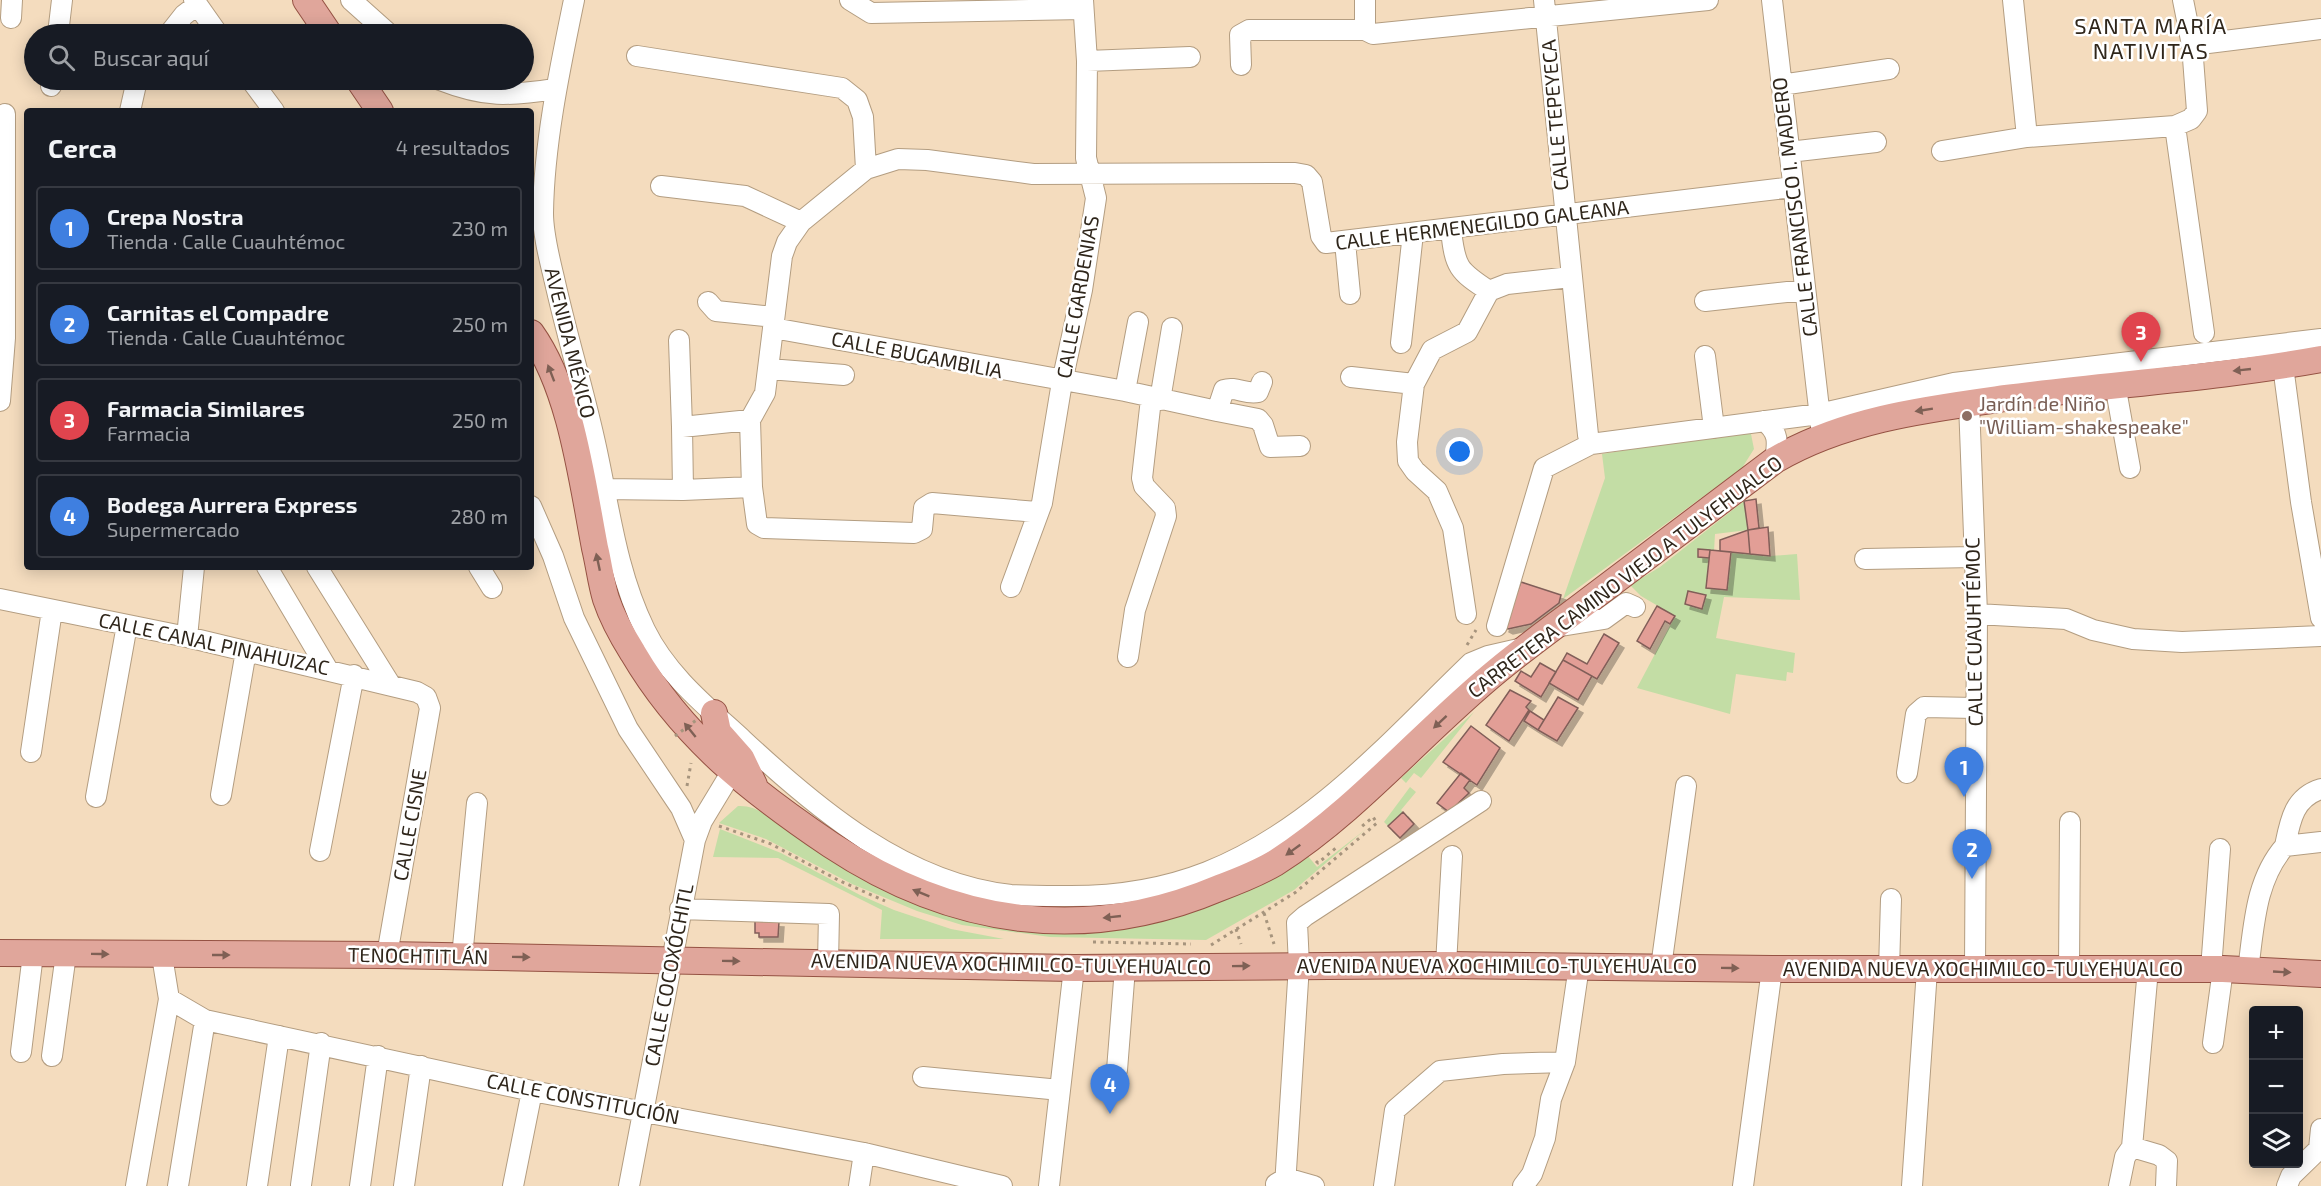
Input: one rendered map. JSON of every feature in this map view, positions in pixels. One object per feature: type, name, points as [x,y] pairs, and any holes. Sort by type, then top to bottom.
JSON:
[{"type":"main road","points":[[306,0],[322,24]]},
{"type":"main road","points":[[366,90],[378,108]]},
{"type":"main road","name":"CARRETERA CAMINO VIEJO A TULYEHUALCO","points":[[534,337],[542,348],[569,421],[606,599],[639,663],[702,745],[731,773],[865,867],[903,886],[956,906],[1000,915],[1051,920],[1112,918],[1149,912],[1193,899],[1272,865],[1349,807],[1473,691],[1526,648],[1820,424],[2115,384],[2206,353],[2283,366],[2321,359]]},
{"type":"main road","points":[[706,716],[741,758],[757,791]]},
{"type":"main road","name":"AVENIDA NUEVA XOCHIMILCO-TULYEHUALCO","points":[[673,959],[1125,968],[1214,951],[1298,954],[1446,965],[1889,970],[2217,969],[2321,974]]},
{"type":"main road","name":"TENOCHTITLÁN","points":[[0,953],[673,959]]},
{"type":"street","points":[[59,24],[62,0]]},
{"type":"street","points":[[351,0],[378,24]]},
{"type":"street","name":"AVENIDA MÉXICO","points":[[574,0],[555,89],[543,214],[561,309],[594,437],[621,573],[646,633],[706,716],[854,832],[924,870],[965,886],[1010,895],[1084,897],[1144,890],[1203,874],[1248,854],[1293,826],[1345,783],[1471,663],[1479,660]]},
{"type":"street","points":[[850,0],[870,13],[923,6],[1083,5]]},
{"type":"street","points":[[1365,0],[1369,32]]},
{"type":"street","points":[[1241,65],[1240,35],[1249,30],[1369,32],[1545,9],[1708,0]]},
{"type":"street","name":"CALLE FRANCISCO I. MADERO","points":[[1772,0],[1820,424]]},
{"type":"street","points":[[2013,0],[2027,137]]},
{"type":"street","points":[[1942,151],[2027,137],[2175,126],[2191,120],[2197,111],[2192,45],[2183,0]]},
{"type":"street","points":[[177,24],[196,3],[211,24]]},
{"type":"street","name":"CALLE GARDENIAS","points":[[1011,587],[1042,503],[1062,382],[1082,290],[1096,198],[1092,174],[1086,158],[1087,61],[1083,5]]},
{"type":"street","name":"CALLE TEPEYECA","points":[[1545,9],[1564,216],[1588,435],[1591,444]]},
{"type":"street","points":[[2192,45],[2321,29]]},
{"type":"street","points":[[637,56],[842,88],[857,100],[863,117],[866,169]]},
{"type":"street","points":[[1087,61],[1190,57]]},
{"type":"street","points":[[1781,85],[1889,69]]},
{"type":"street","points":[[465,90],[490,95],[514,95],[555,89]]},
{"type":"street","points":[[131,108],[135,90]]},
{"type":"street","points":[[258,90],[272,108]]},
{"type":"street","points":[[0,401],[2,182],[5,114]]},
{"type":"street","points":[[2175,126],[2206,353]]},
{"type":"street","points":[[1789,152],[1876,142]]},
{"type":"street","name":"CALLE HERMENEGILDO GALEANA","points":[[750,420],[765,393],[782,256],[787,242],[801,222],[866,169],[898,159],[927,160],[1033,174],[1295,173],[1306,175],[1312,182],[1323,241],[1345,242],[1793,187]]},
{"type":"street","points":[[661,186],[745,196],[801,222]]},
{"type":"street","points":[[1451,230],[1455,262],[1463,274],[1489,291]]},
{"type":"street","points":[[1401,343],[1413,233]]},
{"type":"street","points":[[1345,242],[1350,294]]},
{"type":"street","points":[[1466,614],[1453,528],[1437,491],[1415,471],[1408,461],[1407,442],[1414,384],[1432,350],[1467,332],[1489,291],[1507,284],[1571,277]]},
{"type":"street","points":[[1705,301],[1805,290]]},
{"type":"street","name":"CALLE BUGAMBILIA","points":[[708,302],[716,310],[1062,382],[1125,391],[1258,419],[1263,425],[1270,447],[1300,446]]},
{"type":"street","points":[[1125,391],[1138,322]]},
{"type":"street","points":[[1128,657],[1135,610],[1166,516],[1165,508],[1144,486],[1142,478],[1172,328]]},
{"type":"street","points":[[1497,626],[1544,468],[1591,444],[1764,421],[1820,424],[1954,383],[2321,339]]},
{"type":"street","points":[[679,340],[683,490]]},
{"type":"street","points":[[1705,356],[1714,428]]},
{"type":"street","points":[[2283,366],[2301,502],[2321,618]]},
{"type":"street","points":[[769,369],[844,375]]},
{"type":"street","points":[[1351,377],[1414,384]]},
{"type":"street","points":[[1218,411],[1224,390],[1232,388],[1258,392],[1262,382]]},
{"type":"street","points":[[2115,384],[2130,468]]},
{"type":"street","name":"CALLE CUAUHTÉMOC","points":[[1969,403],[1977,614],[1975,969]]},
{"type":"street","points":[[682,427],[750,420],[752,487],[757,524],[764,528],[914,533],[922,529],[924,508],[932,503],[1037,512]]},
{"type":"street","points":[[1764,421],[1774,428],[1779,441],[1775,460]]},
{"type":"street","points":[[604,489],[683,490],[752,487]]},
{"type":"street","points":[[534,514],[553,556],[574,618],[628,729],[681,807],[695,840]]},
{"type":"street","points":[[1865,559],[1974,557]]},
{"type":"street","points":[[187,637],[194,570]]},
{"type":"street","points":[[269,570],[328,670]]},
{"type":"street","points":[[319,570],[390,684]]},
{"type":"street","points":[[481,570],[492,588]]},
{"type":"street","name":"CALLE CANAL PINAHUIZAC","points":[[0,599],[187,637],[354,675],[390,684],[426,697]]},
{"type":"street","points":[[1555,627],[1604,619],[1626,603],[1635,608]]},
{"type":"street","points":[[31,752],[52,610]]},
{"type":"street","points":[[1977,614],[2066,619],[2093,630],[2133,639],[2182,642],[2321,636]]},
{"type":"street","points":[[96,797],[127,625]]},
{"type":"street","points":[[1479,660],[1526,648]]},
{"type":"street","points":[[221,795],[246,651]]},
{"type":"street","points":[[320,851],[354,675]]},
{"type":"street","name":"CALLE CISNE","points":[[387,955],[430,708],[426,697]]},
{"type":"street","points":[[1907,773],[1916,714],[1924,707],[1975,708]]},
{"type":"street","name":"CALLE COCOXÓCHITL","points":[[629,1186],[673,959],[680,909],[695,840],[702,821],[731,773]]},
{"type":"street","points":[[1662,967],[1686,786]]},
{"type":"street","points":[[2248,970],[2258,897],[2276,856],[2284,846],[2296,806],[2304,797],[2321,789]]},
{"type":"street","points":[[1314,1186],[1282,1183],[1298,954],[1297,923],[1481,801]]},
{"type":"street","points":[[462,957],[477,802]]},
{"type":"street","points":[[2069,968],[2070,822]]},
{"type":"street","points":[[2284,846],[2321,842]]},
{"type":"street","points":[[2212,1043],[2217,969],[2220,849]]},
{"type":"street","points":[[1446,965],[1452,856]]},
{"type":"street","points":[[1889,970],[1891,899]]},
{"type":"street","points":[[680,909],[829,914],[828,963]]},
{"type":"street","points":[[21,1052],[33,954]]},
{"type":"street","points":[[52,1056],[66,954]]},
{"type":"street","points":[[136,1186],[169,999],[162,956]]},
{"type":"street","points":[[1523,1186],[1532,1174],[1545,1138],[1551,1099],[1565,1062],[1579,966]]},
{"type":"street","points":[[1049,1186],[1074,968]]},
{"type":"street","points":[[1117,1070],[1125,968]]},
{"type":"street","points":[[1743,1186],[1772,969]]},
{"type":"street","points":[[2119,1186],[2125,1157],[2132,1147],[2148,969]]},
{"type":"street","points":[[1912,1186],[1928,970]]},
{"type":"street","name":"CALLE CONSTITUCIÓN","points":[[169,999],[205,1020],[321,1043],[532,1091],[864,1153],[942,1180],[1002,1186]]},
{"type":"street","points":[[178,1186],[205,1020]]},
{"type":"street","points":[[256,1186],[279,1036]]},
{"type":"street","points":[[301,1185],[321,1043]]},
{"type":"street","points":[[360,1186],[378,1056]]},
{"type":"street","points":[[1384,1186],[1395,1110],[1440,1071],[1503,1064],[1565,1062]]},
{"type":"street","points":[[404,1186],[421,1066]]},
{"type":"street","points":[[923,1077],[1060,1090]]},
{"type":"street","points":[[513,1186],[532,1091]]},
{"type":"street","points":[[2287,1186],[2291,1176],[2319,1149],[2321,1130]]},
{"type":"street","points":[[2132,1147],[2159,1155],[2167,1161],[2166,1186]]},
{"type":"street","points":[[859,1186],[864,1153]]},
{"type":"path","points":[[1466,614],[1479,625],[1465,649],[1479,660]]},
{"type":"path","points":[[675,736],[706,716]]},
{"type":"path","points":[[1214,951],[1236,929],[1303,886],[1377,823],[1373,817]]},
{"type":"path","points":[[1264,913],[1274,944]]},
{"type":"path","points":[[1236,929],[1241,944]]},
{"type":"path","points":[[1092,942],[1199,944]]},
{"type":"path","points":[[1231,944],[1252,944]]},
{"type":"path","points":[[1263,944],[1274,944],[1298,954]]},
{"type":"green space","points":[[1745,431],[1751,434],[1754,449],[1742,468],[1563,599],[1605,478],[1602,454]]},
{"type":"green space","points":[[1744,501],[1748,530],[1715,534],[1714,551],[1698,550],[1698,557],[1709,558],[1706,588],[1727,590],[1731,552],[1770,556],[1797,554],[1800,600],[1724,597],[1716,638],[1795,653],[1793,673],[1787,672],[1786,681],[1736,674],[1730,714],[1637,688],[1675,616],[1641,596],[1630,585],[1660,567]],"holes":[[[1689,591],[1705,596],[1702,609],[1685,604]]]},
{"type":"green space","points":[[1474,712],[1421,778],[1414,773],[1406,783],[1401,778]]},
{"type":"green space","points":[[1410,787],[1416,792],[1401,810],[1403,812],[1388,826],[1384,822]]},
{"type":"green space","points":[[738,806],[745,806],[764,813],[807,844],[891,893],[961,918],[1179,914],[1218,902],[1257,885],[1308,856],[1317,867],[1366,829],[1294,890],[1206,940],[1050,937],[962,925],[917,911],[852,884],[766,839],[719,823]]},
{"type":"green space","points":[[720,829],[781,853],[860,895],[894,910],[951,929],[1004,939],[880,939],[882,910],[778,858],[713,857]]},
{"type":"building","points":[[1756,499],[1759,528],[1748,530],[1744,501]]},
{"type":"building","points":[[1768,527],[1770,556],[1750,554],[1748,530]]},
{"type":"building","points":[[1748,530],[1750,554],[1720,551],[1720,540]]},
{"type":"building","points":[[1698,549],[1710,550],[1709,558],[1698,557]]},
{"type":"building","points":[[1710,550],[1731,552],[1727,590],[1706,588]]},
{"type":"building","points":[[1521,582],[1561,595],[1559,603],[1531,624],[1508,629],[1504,627]]},
{"type":"building","points":[[1688,591],[1706,595],[1702,609],[1685,604]]},
{"type":"building","points":[[1657,606],[1675,616],[1670,624],[1665,621],[1650,649],[1637,641]]},
{"type":"building","points":[[1604,634],[1619,643],[1597,679],[1563,660],[1567,653],[1587,664]]},
{"type":"building","points":[[1563,660],[1592,676],[1578,700],[1549,683]]},
{"type":"building","points":[[1540,663],[1556,672],[1541,697],[1515,681],[1521,671],[1531,677]]},
{"type":"building","points":[[1510,690],[1531,701],[1526,707],[1529,710],[1509,741],[1486,725]]},
{"type":"building","points":[[1558,697],[1578,708],[1557,741],[1538,730]]},
{"type":"building","points":[[1530,711],[1544,720],[1538,730],[1524,721]]},
{"type":"building","points":[[1471,726],[1500,748],[1477,785],[1443,762]]},
{"type":"building","points":[[1461,773],[1470,780],[1464,788],[1469,793],[1449,812],[1437,803]]},
{"type":"building","points":[[1403,812],[1414,824],[1400,838],[1388,826]]},
{"type":"building","points":[[755,921],[779,922],[778,937],[759,937],[759,933],[755,933]]},
{"type":"place","name":"Farmacia Similares","points":[[2141,362]]},
{"type":"place","name":"Jardín de Niño \"William-shakespeake\"","points":[[1967,416]]},
{"type":"place","name":"Crepa Nostra","points":[[1964,797]]},
{"type":"place","name":"Carnitas el Compadre","points":[[1972,879]]},
{"type":"place","name":"Bodega Aurrera Express","points":[[1110,1114]]},
{"type":"district","name":"SANTA MARÍA NATIVITAS","points":[[2151,38]]}]
